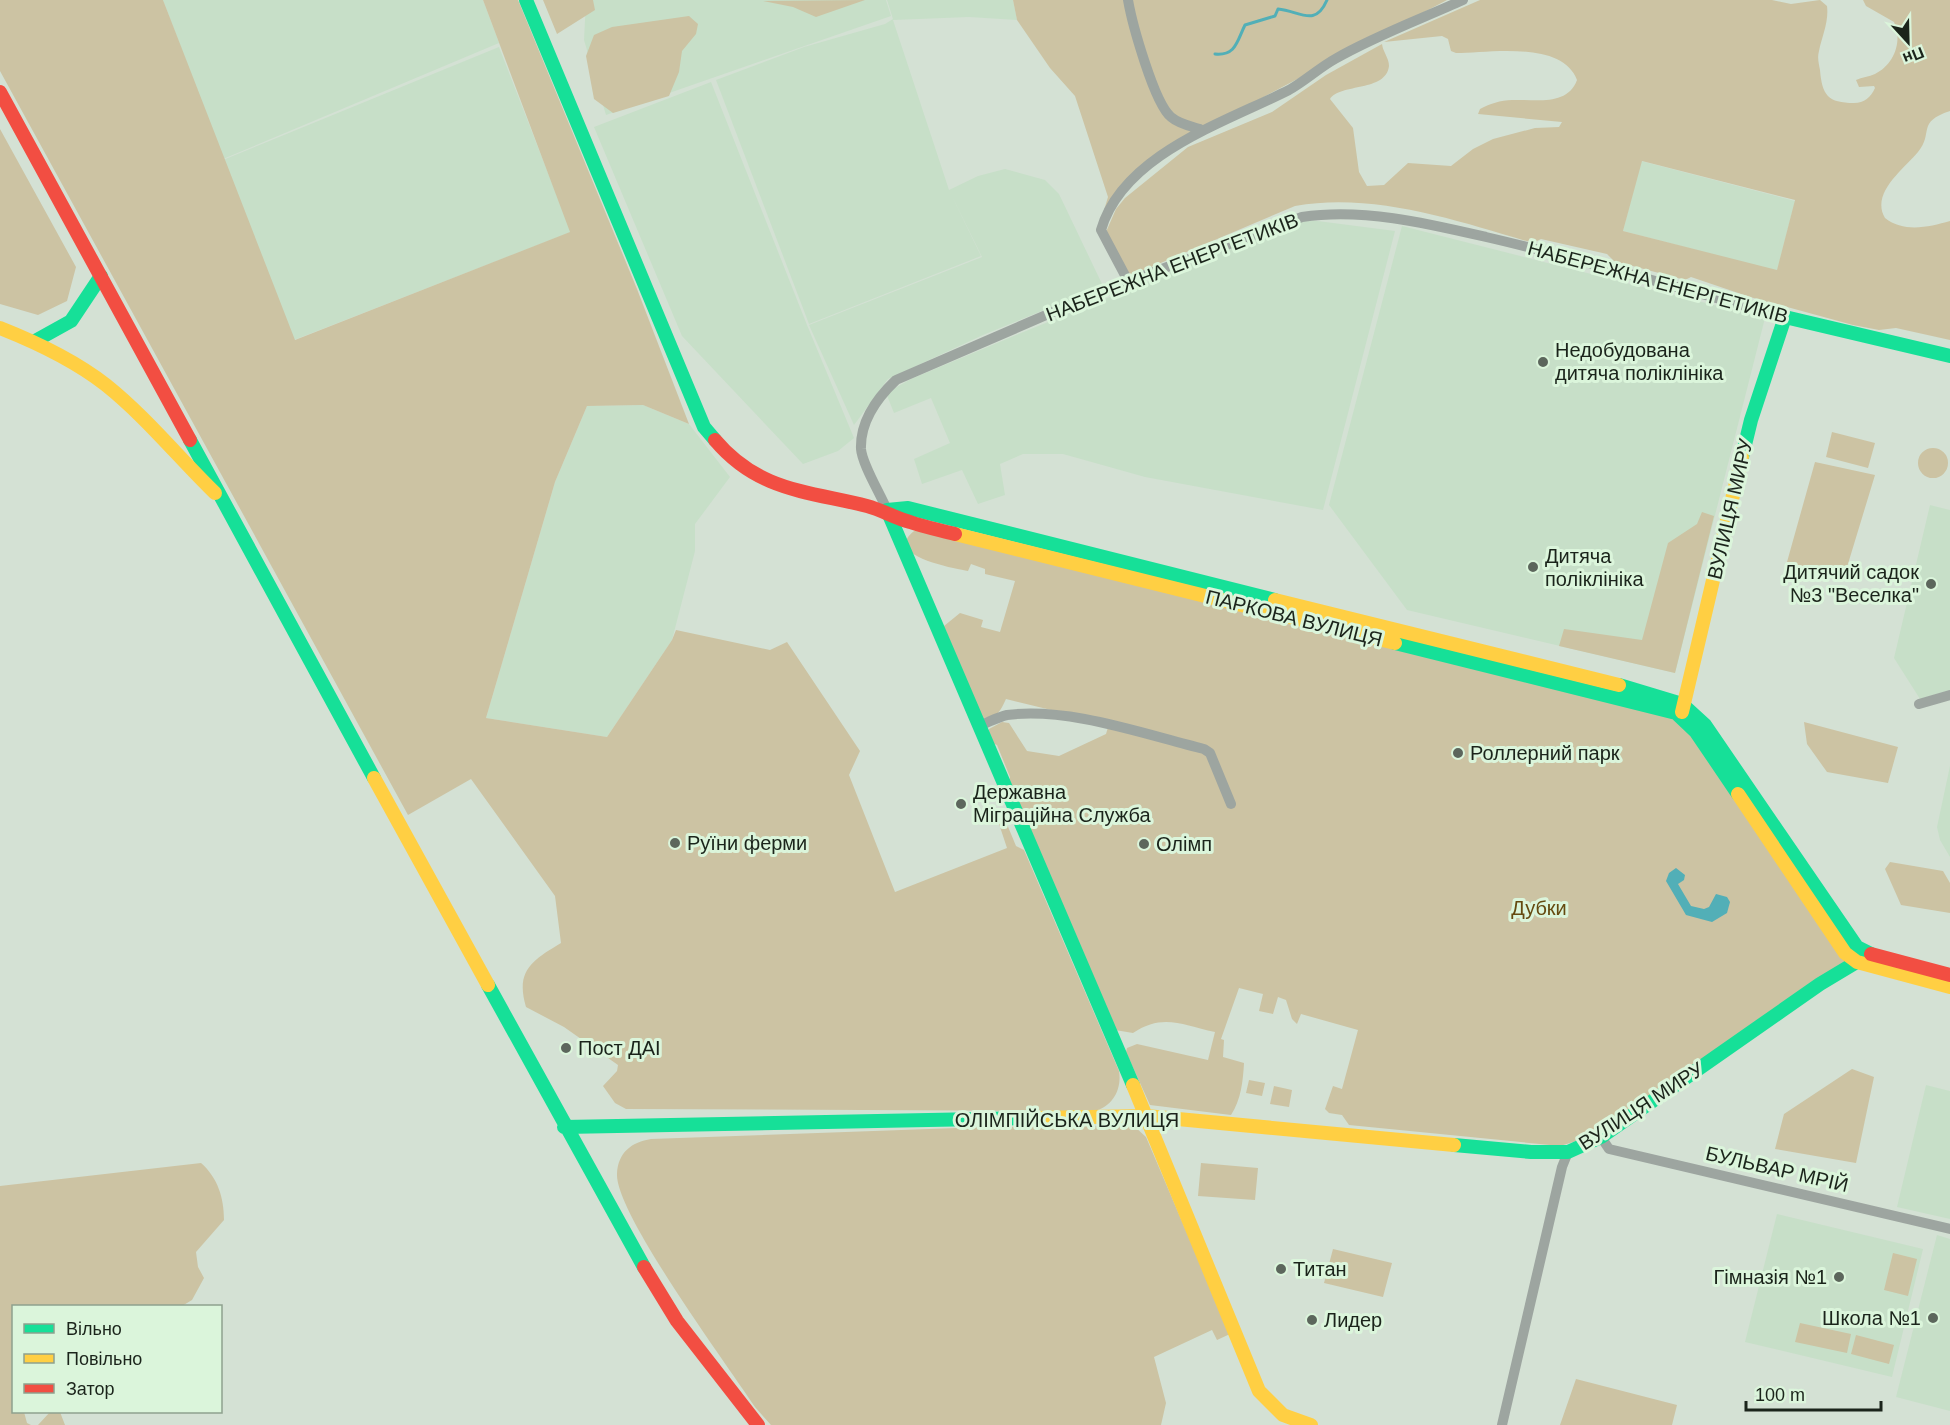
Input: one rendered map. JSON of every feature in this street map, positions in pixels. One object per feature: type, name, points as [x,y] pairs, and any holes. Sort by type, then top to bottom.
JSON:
[{"type":"street","points":[[526,0],[704,428],[726,454],[748,471],[781,486],[887,510],[981,725],[1259,1391],[1283,1415],[1306,1424]]},
{"type":"street","points":[[1128,0],[1130,17],[1160,101],[1169,116],[1200,129]]},
{"type":"street","points":[[1128,281],[1101,230],[1104,220],[1121,193],[1148,166],[1200,129],[1292,88],[1335,59],[1463,0]]},
{"type":"street","points":[[0,92],[564,1127],[658,1292],[716,1373],[758,1425]]},
{"type":"street","name":"НАБЕРЕЖНА ЕНЕРГЕТИКІВ","points":[[887,510],[861,451],[865,425],[878,397],[896,380],[1128,281],[1274,225],[1324,213],[1405,219],[1606,266],[1785,317],[1950,356]]},
{"type":"street","points":[[35,341],[71,321],[101,276]]},
{"type":"street","name":"ВУЛИЦЯ МИРУ","points":[[1682,718],[1682,704],[1717,569],[1751,420],[1785,317]]},
{"type":"street","points":[[0,327],[35,341],[74,362],[119,396],[224,501]]},
{"type":"street","name":"ПАРКОВА ВУЛИЦЯ","points":[[887,510],[908,508],[1538,664],[1682,704]]},
{"type":"street","name":"ПАРКОВА ВУЛИЦЯ","points":[[887,510],[908,522],[1676,713],[1696,732],[1841,948],[1857,962]]},
{"type":"street","points":[[1919,704],[1950,695]]},
{"type":"street","points":[[1682,704],[1706,725],[1857,947],[1870,954],[1950,975]]},
{"type":"street","points":[[981,725],[1004,716],[1045,713],[1120,728],[1204,749],[1210,753],[1231,804]]},
{"type":"street","name":"ВУЛИЦЯ МИРУ","points":[[1502,1425],[1562,1167],[1568,1152],[1600,1137],[1821,984],[1870,954]]},
{"type":"street","points":[[1857,962],[1950,987]]},
{"type":"street","name":"ОЛІМПІЙСЬКА ВУЛИЦЯ","points":[[564,1127],[1146,1116],[1532,1152],[1568,1152]]},
{"type":"street","name":"БУЛЬВАР МРІЙ","points":[[1600,1137],[1609,1149],[1950,1229]]},
{"type":"shaded area","points":[[163,0],[483,0],[499,43],[223,159]]},
{"type":"shaded area","points":[[586,0],[886,0],[891,16],[606,115],[584,40]]},
{"type":"shaded area","points":[[887,0],[1013,0],[1017,20],[969,17],[893,20],[949,190],[981,256],[809,324],[716,80],[804,47],[885,24],[893,19]]},
{"type":"shaded area","points":[[499,47],[571,232],[294,340],[223,160]]},
{"type":"shaded area","points":[[711,82],[854,438],[838,451],[803,464],[682,336],[594,127]]},
{"type":"shaded area","points":[[1641,161],[1795,201],[1777,271],[1623,231]]},
{"type":"shaded area","points":[[1005,169],[1045,180],[1059,194],[1103,286],[983,335],[888,379],[854,425],[809,325],[982,257],[949,190],[978,176]]},
{"type":"shaded area","points":[[1302,219],[1395,231],[1323,510],[1145,477],[1063,454],[1023,454],[1000,464],[1005,495],[978,504],[962,470],[922,484],[914,459],[950,443],[931,398],[894,413],[886,393],[911,379]]},
{"type":"shaded area","points":[[1402,226],[1765,318],[1675,673],[1407,610],[1329,505]]},
{"type":"shaded area","points":[[643,405],[689,424],[730,477],[695,524],[695,551],[672,640],[607,737],[486,718],[555,482],[587,406]]},
{"type":"shaded area","name":"Дитячий садок №3 \"Веселка\"","points":[[1930,505],[1950,510],[1950,690],[1920,699],[1894,658]]},
{"type":"shaded area","points":[[1950,766],[1950,857],[1940,840],[1937,827]]},
{"type":"shaded area","points":[[1926,1085],[1950,1091],[1950,1219],[1897,1207]]},
{"type":"shaded area","name":"Гімназія №1","points":[[1777,1214],[1923,1249],[1892,1377],[1745,1342]]},
{"type":"shaded area","name":"Школа №1","points":[[1937,1235],[1950,1239],[1950,1411],[1896,1397]]},
{"type":"green space","points":[[0,0],[163,0],[295,340],[570,232],[483,0],[518,0],[637,289],[689,424],[643,405],[587,406],[555,482],[486,718],[607,737],[672,640],[676,630],[770,650],[787,642],[860,751],[849,775],[895,892],[1007,848],[996,815],[1004,817],[1016,846],[1024,850],[1119,1071],[1119,1084],[1111,1101],[1101,1109],[1094,1111],[626,1109],[615,1103],[603,1086],[617,1071],[618,1065],[564,1027],[526,1007],[523,994],[525,975],[535,961],[561,943],[555,896],[471,779],[408,815],[0,71]]},
{"type":"green space","points":[[543,0],[593,0],[595,10],[557,34]]},
{"type":"green space","points":[[865,0],[816,17],[793,7],[763,1]]},
{"type":"green space","points":[[1013,0],[1447,0],[1216,122],[1143,171],[1102,217],[1108,197],[1075,96],[1050,68],[1017,20]]},
{"type":"green space","points":[[1480,0],[1772,0],[1791,4],[1820,0],[1827,6],[1826,23],[1818,56],[1822,86],[1832,99],[1854,103],[1867,99],[1875,88],[1874,86],[1859,87],[1856,80],[1873,75],[1887,65],[1895,52],[1898,37],[1894,22],[1866,6],[1863,0],[1950,0],[1950,111],[1933,119],[1929,124],[1923,145],[1885,190],[1882,209],[1885,218],[1900,226],[1925,227],[1950,221],[1950,340],[1896,328],[1879,330],[1853,325],[1750,297],[1691,277],[1685,280],[1614,261],[1607,254],[1541,239],[1533,243],[1416,211],[1355,203],[1295,206],[1130,276],[1106,232],[1116,209],[1125,198],[1188,147],[1272,112],[1326,75],[1382,44],[1389,63],[1386,74],[1372,84],[1343,91],[1330,99],[1353,128],[1359,172],[1367,186],[1384,185],[1408,163],[1451,166],[1473,149],[1493,139],[1535,128],[1559,127],[1562,122],[1478,114],[1480,109],[1499,102],[1558,98],[1572,89],[1577,80],[1569,67],[1541,54],[1504,51],[1456,53],[1451,51],[1448,39],[1442,36],[1384,42]],"holes":[[[1642,161],[1795,200],[1777,270],[1623,231]]]},
{"type":"green space","points":[[689,16],[698,24],[696,34],[682,51],[679,72],[669,96],[613,113],[594,99],[586,56],[594,35],[612,27]]},
{"type":"green space","points":[[0,129],[76,267],[67,301],[38,315],[0,304]]},
{"type":"green space","points":[[1832,432],[1875,443],[1868,468],[1826,457]]},
{"type":"green space","points":[[1933,448],[1944,452],[1948,463],[1944,474],[1933,478],[1922,474],[1918,463],[1922,452]]},
{"type":"green space","points":[[1815,462],[1875,475],[1844,577],[1787,562]]},
{"type":"green space","points":[[1702,512],[1714,516],[1675,673],[1559,646],[1564,629],[1642,640],[1668,543],[1697,524]]},
{"type":"green space","name":"Дубки","points":[[917,529],[1673,718],[1686,728],[1848,960],[1593,1136],[1560,1146],[1349,1125],[1342,1115],[1329,1113],[1325,1109],[1333,1086],[1342,1089],[1358,1030],[1301,1014],[1297,1024],[1292,1019],[1286,1000],[1278,997],[1273,1014],[1259,1011],[1263,994],[1239,988],[1221,1039],[1224,1040],[1223,1057],[1244,1063],[1239,1097],[1231,1115],[1150,1105],[1126,1052],[1127,1048],[1137,1044],[1208,1060],[1215,1032],[1173,1022],[1154,1023],[1133,1033],[1115,1030],[1019,806],[1020,790],[1011,787],[1010,777],[997,745],[989,742],[989,729],[1002,722],[1009,723],[1027,751],[1059,756],[1106,734],[1109,724],[1006,699],[997,713],[991,717],[981,718],[944,626],[960,613],[983,620],[981,627],[1000,632],[1015,581],[985,574],[985,569],[971,564],[968,571],[922,559],[906,546],[907,538]]},
{"type":"green space","points":[[1804,722],[1898,747],[1888,783],[1827,772],[1807,744]]},
{"type":"green space","points":[[1890,862],[1943,871],[1950,883],[1950,913],[1901,905],[1885,869]]},
{"type":"green space","points":[[1852,1069],[1874,1077],[1856,1163],[1775,1149],[1784,1114]]},
{"type":"green space","points":[[1249,1080],[1265,1083],[1262,1096],[1246,1093]]},
{"type":"green space","points":[[1274,1086],[1292,1090],[1289,1107],[1270,1104]]},
{"type":"green space","points":[[1134,1126],[1146,1137],[1230,1334],[1217,1340],[1212,1330],[1154,1357],[1166,1403],[1161,1425],[771,1425],[755,1407],[675,1290],[634,1221],[621,1194],[617,1174],[620,1160],[627,1149],[651,1139],[985,1127]]},
{"type":"green space","points":[[201,1163],[216,1182],[223,1204],[224,1220],[196,1252],[198,1267],[204,1278],[192,1300],[184,1305],[12,1305],[12,1413],[24,1413],[27,1423],[31,1425],[0,1425],[0,1186]]},
{"type":"green space","points":[[1201,1163],[1258,1168],[1255,1200],[1198,1196]]},
{"type":"green space","points":[[1333,1249],[1392,1263],[1383,1297],[1324,1283]]},
{"type":"green space","points":[[1893,1253],[1917,1259],[1908,1296],[1884,1290]]},
{"type":"green space","points":[[1800,1323],[1851,1334],[1847,1353],[1795,1342]]},
{"type":"green space","points":[[1856,1335],[1894,1345],[1889,1364],[1851,1354]]},
{"type":"green space","points":[[1576,1379],[1677,1405],[1672,1425],[1560,1425]]},
{"type":"green space","points":[[49,1413],[60,1413],[65,1425],[38,1425]]},
{"type":"water","points":[[1676,868],[1685,875],[1684,880],[1678,884],[1691,906],[1704,909],[1709,907],[1716,894],[1727,897],[1730,902],[1727,913],[1712,922],[1686,915],[1666,881],[1669,873]]},
{"type":"waterway","points":[[1215,54],[1232,50],[1245,25],[1275,16],[1278,9],[1312,16],[1322,9],[1327,0]]},
{"type":"traffic: fast","points":[[526,0],[704,427],[715,440]]},
{"type":"traffic: fast","points":[[35,341],[71,321],[101,276]]},
{"type":"traffic: fast","points":[[1742,457],[1751,420],[1785,317],[1950,356]]},
{"type":"traffic: fast","points":[[190,440],[374,778]]},
{"type":"traffic: fast","points":[[887,510],[908,508],[1275,600]]},
{"type":"traffic: fast","points":[[887,510],[1133,1085]]},
{"type":"traffic: fast","points":[[1395,643],[1676,713],[1696,732],[1738,794]]},
{"type":"traffic: fast","points":[[1619,685],[1682,704],[1705,725],[1857,947],[1871,954]]},
{"type":"traffic: fast","points":[[1454,1145],[1531,1152],[1568,1152],[1601,1137],[1820,984],[1870,954]]},
{"type":"traffic: fast","points":[[488,985],[644,1267]]},
{"type":"traffic: fast","points":[[564,1127],[1036,1118]]},
{"type":"traffic: slow","points":[[0,328],[55,353],[106,385],[121,397],[215,493]]},
{"type":"traffic: slow","points":[[1682,712],[1742,457]]},
{"type":"traffic: slow","points":[[955,534],[1395,643]]},
{"type":"traffic: slow","points":[[1275,600],[1619,685]]},
{"type":"traffic: slow","points":[[374,778],[488,985]]},
{"type":"traffic: slow","points":[[1738,794],[1845,953],[1857,962],[1950,987]]},
{"type":"traffic: slow","points":[[1133,1085],[1259,1391],[1283,1415],[1311,1425]]},
{"type":"traffic: slow","points":[[1036,1118],[1146,1116],[1454,1145]]},
{"type":"traffic: jam","points":[[0,92],[190,440]]},
{"type":"traffic: jam","points":[[715,440],[731,457],[748,470],[766,479],[804,492],[867,506],[904,520],[955,534]]},
{"type":"traffic: jam","points":[[1871,954],[1950,975]]},
{"type":"traffic: jam","points":[[644,1267],[677,1321],[758,1425]]},
{"type":"place","name":"Недобудована дитяча поліклініка","points":[[1543,362]]},
{"type":"place","name":"Дитяча поліклініка","points":[[1533,567]]},
{"type":"place","name":"Дитячий садок №3 \"Веселка\"","points":[[1931,584]]},
{"type":"place","name":"Роллерний парк","points":[[1458,753]]},
{"type":"place","name":"Державна Міграційна Служба","points":[[961,804]]},
{"type":"place","name":"Руїни ферми","points":[[675,843]]},
{"type":"place","name":"Олімп","points":[[1144,844]]},
{"type":"place","name":"Пост ДАІ","points":[[566,1048]]},
{"type":"place","name":"Титан","points":[[1281,1269]]},
{"type":"place","name":"Гімназія №1","points":[[1839,1277]]},
{"type":"place","name":"Школа №1","points":[[1933,1318]]},
{"type":"place","name":"Лидер","points":[[1312,1320]]}]
